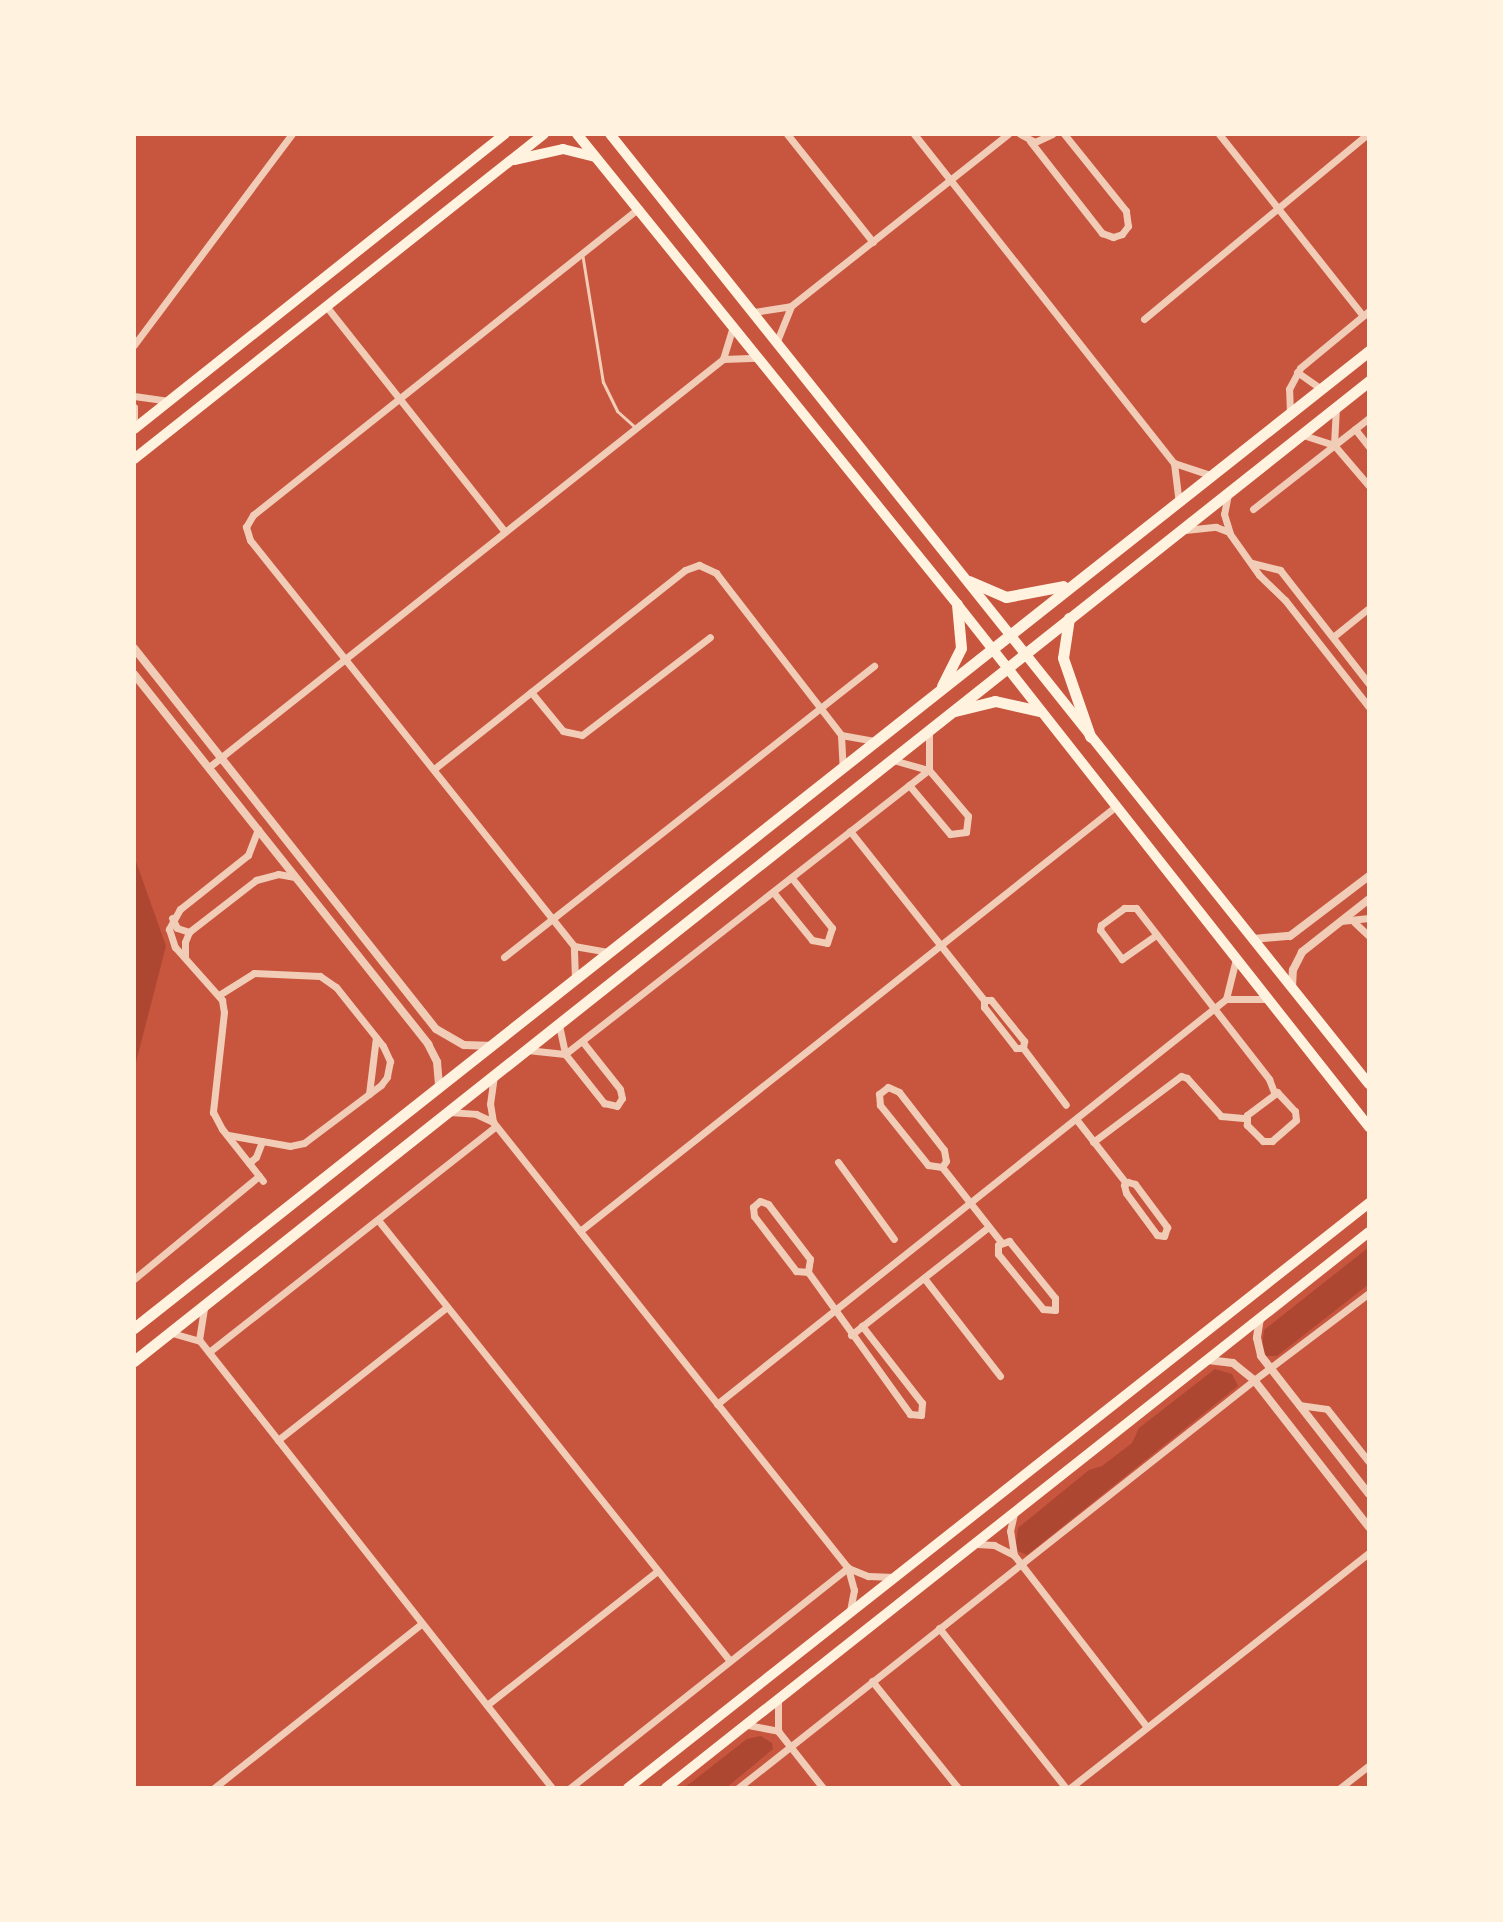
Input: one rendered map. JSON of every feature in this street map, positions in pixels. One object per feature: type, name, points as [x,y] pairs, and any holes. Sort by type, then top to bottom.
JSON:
[{"type":"highway","points":[[134,1328],[938,694],[1073,582],[1213,476],[1369,351]]},
{"type":"highway","points":[[134,1361],[1369,381]]},
{"type":"highway","points":[[969,581],[1006,597],[1042,593],[1073,582]]},
{"type":"highway","points":[[938,694],[960,653],[957,604]]},
{"type":"highway","points":[[1069,618],[1063,640],[1063,658],[1090,736]]},
{"type":"highway","points":[[951,713],[995,701],[1039,711]]},
{"type":"main road","points":[[134,459],[544,134]]},
{"type":"main road","points":[[577,134],[957,604],[1368,1128]]},
{"type":"main road","points":[[610,134],[1369,1084]]},
{"type":"main road","points":[[620,134],[623,148]]},
{"type":"main road","points":[[134,429],[504,135]]},
{"type":"main road","points":[[508,161],[563,149],[598,158]]},
{"type":"main road","points":[[1359,1211],[1369,1194]]},
{"type":"main road","points":[[628,1788],[1369,1203]]},
{"type":"main road","points":[[666,1788],[1369,1232]]},
{"type":"street","points":[[134,345],[292,134]]},
{"type":"street","points":[[787,134],[873,242]]},
{"type":"street","points":[[914,134],[1174,463],[1179,502]]},
{"type":"street","points":[[754,312],[791,306],[1008,134]]},
{"type":"street","points":[[1020,134],[1030,141],[1102,233],[1113,237],[1122,234],[1128,226],[1126,211],[1064,134]]},
{"type":"street","points":[[1030,141],[1040,141],[1052,134]]},
{"type":"street","points":[[1219,134],[1366,313],[1297,372],[1292,383],[1290,414]]},
{"type":"street","points":[[1144,319],[1368,134]]},
{"type":"street","points":[[575,980],[574,946],[250,540],[246,527],[253,515],[639,208]]},
{"type":"street","points":[[326,306],[505,532]]},
{"type":"street","points":[[777,341],[791,306]]},
{"type":"street","points":[[209,767],[723,359],[733,325]]},
{"type":"street","points":[[723,359],[759,358]]},
{"type":"street","points":[[1297,372],[1321,389]]},
{"type":"street","points":[[134,396],[169,401]]},
{"type":"street","points":[[134,407],[134,418]]},
{"type":"street","points":[[1334,445],[1336,407]]},
{"type":"street","points":[[1253,509],[1369,418]]},
{"type":"street","points":[[1355,429],[1369,447]]},
{"type":"street","points":[[1301,435],[1334,445],[1369,486]]},
{"type":"street","points":[[1174,463],[1213,476]]},
{"type":"street","points":[[1228,494],[1224,514],[1229,532],[1263,579],[1285,600],[1369,707]]},
{"type":"street","points":[[1183,530],[1216,527],[1229,532]]},
{"type":"street","points":[[1250,562],[1277,568],[1369,684]]},
{"type":"street","points":[[434,769],[685,570],[699,565],[716,573],[841,735],[843,769]]},
{"type":"street","points":[[1263,579],[1266,571],[1277,568]]},
{"type":"street","points":[[1333,637],[1369,608]]},
{"type":"street","points":[[531,692],[563,731],[582,735],[710,637]]},
{"type":"street","points":[[134,648],[436,1029],[464,1045],[493,1045]]},
{"type":"street","points":[[504,957],[819,706],[874,666]]},
{"type":"street","points":[[134,674],[428,1044],[437,1062],[439,1087]]},
{"type":"street","points":[[929,731],[929,770]]},
{"type":"street","points":[[841,735],[878,741]]},
{"type":"street","points":[[893,760],[929,770],[968,816],[966,832],[950,834],[909,785]]},
{"type":"street","points":[[526,1050],[565,1054],[929,770]]},
{"type":"street","points":[[580,1231],[1115,807]]},
{"type":"street","points":[[172,918],[243,861],[252,850],[258,829]]},
{"type":"street","points":[[850,831],[984,1000],[991,1000],[1024,1041],[1023,1048],[1066,1105]]},
{"type":"street","points":[[185,956],[189,932],[261,877],[278,874],[296,878]]},
{"type":"street","points":[[1253,939],[1290,936],[1369,876]]},
{"type":"street","points":[[773,892],[812,940],[827,943],[832,928],[791,877]]},
{"type":"street","points":[[1292,988],[1298,957],[1369,899]]},
{"type":"street","points":[[1156,935],[1122,959],[1100,930],[1101,925],[1130,906],[1136,908],[1269,1079],[1274,1092]]},
{"type":"street","points":[[172,918],[177,928],[189,932]]},
{"type":"street","points":[[134,1279],[261,1179],[227,1135],[212,1106],[224,1012],[219,995],[172,942],[172,918]]},
{"type":"street","points":[[1341,921],[1369,918]]},
{"type":"street","points":[[1354,922],[1369,936]]},
{"type":"street","points":[[574,946],[610,952]]},
{"type":"street","points":[[717,1404],[1226,999],[1236,959]]},
{"type":"street","points":[[219,995],[254,973],[312,973],[336,987],[389,1056],[390,1067],[384,1082],[304,1143],[290,1146],[227,1135]]},
{"type":"street","points":[[1226,999],[1266,999]]},
{"type":"street","points":[[559,1025],[565,1054],[604,1103],[617,1106],[622,1098],[620,1089],[582,1041]]},
{"type":"street","points":[[369,1094],[376,1037]]},
{"type":"street","points":[[1093,1142],[1181,1076],[1187,1078],[1221,1116],[1246,1118]]},
{"type":"street","points":[[494,1077],[490,1104],[495,1124]]},
{"type":"street","points":[[942,1167],[947,1157],[944,1150],[899,1092],[888,1087],[883,1089],[878,1100],[880,1105],[928,1165],[942,1167],[1001,1242],[1013,1245],[1055,1298],[1055,1310],[1043,1309],[998,1254],[1001,1242]]},
{"type":"street","points":[[1274,1092],[1281,1093],[1295,1111],[1292,1124],[1266,1142],[1259,1140],[1246,1118],[1248,1112],[1274,1092]]},
{"type":"street","points":[[449,1112],[476,1114],[495,1124],[848,1568],[854,1590],[850,1611]]},
{"type":"street","points":[[1076,1119],[1126,1183],[1126,1193],[1157,1235],[1164,1236],[1167,1227],[1135,1184],[1126,1183]]},
{"type":"street","points":[[209,1352],[495,1124]]},
{"type":"street","points":[[249,1163],[256,1157],[262,1141]]},
{"type":"street","points":[[838,1162],[894,1239]]},
{"type":"street","points":[[808,1272],[796,1271],[754,1216],[755,1203],[768,1204],[810,1259],[808,1272],[851,1335],[910,1414],[921,1415],[922,1403],[862,1326]]},
{"type":"street","points":[[378,1220],[730,1661]]},
{"type":"street","points":[[851,1335],[988,1227]]},
{"type":"street","points":[[924,1278],[1000,1376]]},
{"type":"street","points":[[738,1788],[1020,1563],[1369,1293]]},
{"type":"street","points":[[278,1440],[447,1307]]},
{"type":"street","points":[[199,1340],[204,1308]]},
{"type":"street","points":[[1260,1318],[1258,1344],[1269,1368],[1369,1494]]},
{"type":"street","points":[[169,1333],[199,1340],[552,1788]]},
{"type":"street","points":[[1207,1360],[1233,1363],[1254,1380],[1369,1527]]},
{"type":"street","points":[[1299,1405],[1327,1409],[1369,1462]]},
{"type":"street","points":[[1014,1512],[1010,1531],[1014,1555]]},
{"type":"street","points":[[975,1544],[994,1545],[1014,1555],[1147,1727]]},
{"type":"street","points":[[939,1628],[1068,1788],[1081,1785],[1147,1727],[1369,1553]]},
{"type":"street","points":[[848,1568],[868,1576],[894,1577]]},
{"type":"street","points":[[570,1788],[848,1568]]},
{"type":"street","points":[[487,1705],[657,1571]]},
{"type":"street","points":[[214,1788],[422,1623]]},
{"type":"street","points":[[872,1681],[958,1788]]},
{"type":"street","points":[[779,1699],[778,1731],[823,1788]]},
{"type":"street","points":[[746,1725],[778,1731]]},
{"type":"street","points":[[1340,1788],[1369,1765]]},
{"type":"lane","points":[[582,253],[603,382],[617,411],[636,428]]},
{"type":"shaded area","points":[[134,856],[166,946],[134,1070]]},
{"type":"shaded area","points":[[1369,1247],[1369,1284],[1277,1356],[1266,1356],[1262,1346],[1264,1330]]},
{"type":"shaded area","points":[[1215,1369],[1232,1374],[1238,1386],[1027,1555],[1015,1550],[1018,1528],[1089,1470],[1102,1466],[1132,1443],[1139,1428]]},
{"type":"shaded area","points":[[761,1736],[772,1743],[773,1749],[726,1788],[684,1788],[747,1739]]}]
